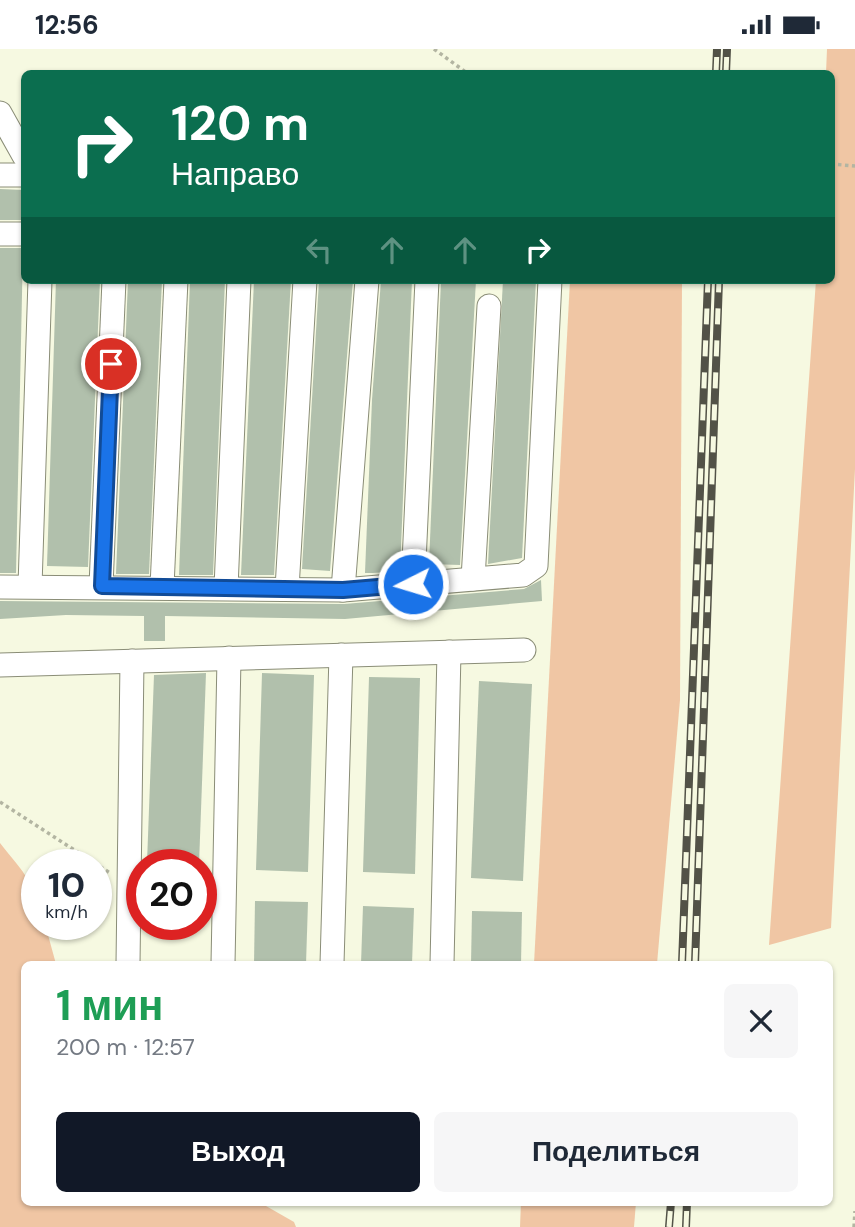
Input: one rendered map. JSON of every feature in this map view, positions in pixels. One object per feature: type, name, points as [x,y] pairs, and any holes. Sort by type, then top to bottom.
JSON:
[{"type":"lane","points":[[0,114],[21,151]]},
{"type":"lane","points":[[0,175],[21,174]]},
{"type":"lane","points":[[0,234],[21,234]]},
{"type":"lane","points":[[30,586],[40,284]]},
{"type":"lane","points":[[102,586],[114,284]]},
{"type":"lane","points":[[162,587],[176,284]]},
{"type":"lane","points":[[226,588],[239,284]]},
{"type":"lane","points":[[287,589],[305,284]]},
{"type":"lane","points":[[343,590],[367,284]]},
{"type":"lane","points":[[413,584],[427,284]]},
{"type":"lane","points":[[0,587],[343,590],[523,575],[536,566],[550,284]]},
{"type":"lane","points":[[473,579],[489,306]]},
{"type":"lane","points":[[0,665],[524,650]]},
{"type":"lane","points":[[442,961],[449,652]]},
{"type":"lane","points":[[332,961],[341,655]]},
{"type":"lane","points":[[223,961],[229,658]]},
{"type":"lane","points":[[128,849],[131,661]]},
{"type":"lane","points":[[128,940],[128,961]]},
{"type":"path","points":[[434,49],[463,70]]},
{"type":"path","points":[[835,164],[855,166]]},
{"type":"path","points":[[0,801],[126,883]]},
{"type":"path","points":[[854,1227],[855,1211]]},
{"type":"shaded area","points":[[827,49],[855,49],[855,469],[831,928],[769,945],[816,284],[835,284],[835,70],[826,70]]},
{"type":"shaded area","points":[[570,284],[682,284],[680,700],[657,961],[534,961]]},
{"type":"shaded area","points":[[0,843],[21,869],[21,940],[49,940],[55,961],[21,961],[21,1206],[266,1206],[294,1222],[296,1227],[0,1227]]},
{"type":"shaded area","points":[[521,1206],[636,1206],[634,1227],[520,1227]]},
{"type":"building","points":[[0,189],[21,190],[21,220],[0,220]]},
{"type":"building","points":[[0,248],[21,248],[16,573],[0,573]]},
{"type":"building","points":[[56,284],[100,284],[88,567],[47,566]]},
{"type":"building","points":[[128,284],[162,284],[149,574],[116,574]]},
{"type":"building","points":[[190,284],[225,284],[213,575],[179,575]]},
{"type":"building","points":[[254,284],[291,284],[274,575],[241,575]]},
{"type":"building","points":[[319,284],[353,284],[330,571],[302,569]]},
{"type":"building","points":[[381,284],[412,284],[400,571],[365,573],[372,400]]},
{"type":"building","points":[[441,284],[476,284],[460,565],[429,564]]},
{"type":"building","points":[[503,284],[536,284],[522,558],[488,564]]},
{"type":"building","points":[[541,580],[542,601],[345,619],[165,616],[165,641],[144,641],[144,616],[66,615],[0,619],[0,601],[344,604],[524,589]]},
{"type":"building","points":[[206,673],[200,849],[148,849],[154,675]]},
{"type":"building","points":[[262,673],[314,675],[308,872],[256,870]]},
{"type":"building","points":[[369,677],[420,678],[415,874],[363,872]]},
{"type":"building","points":[[479,681],[532,684],[523,881],[471,878]]},
{"type":"building","points":[[255,901],[308,902],[306,961],[254,961]]},
{"type":"building","points":[[363,906],[414,908],[412,961],[361,961]]},
{"type":"building","points":[[472,911],[522,912],[521,961],[471,961]]},
{"type":"railway","points":[[716,70],[717,49]]},
{"type":"railway","points":[[726,70],[727,49]]},
{"type":"railway","points":[[682,961],[708,284]]},
{"type":"railway","points":[[695,961],[719,284]]},
{"type":"railway","points":[[669,1227],[671,1206]]},
{"type":"railway","points":[[686,1227],[687,1206]]},
{"type":"route","points":[[111,364],[102,586],[343,590],[413,584]]}]
